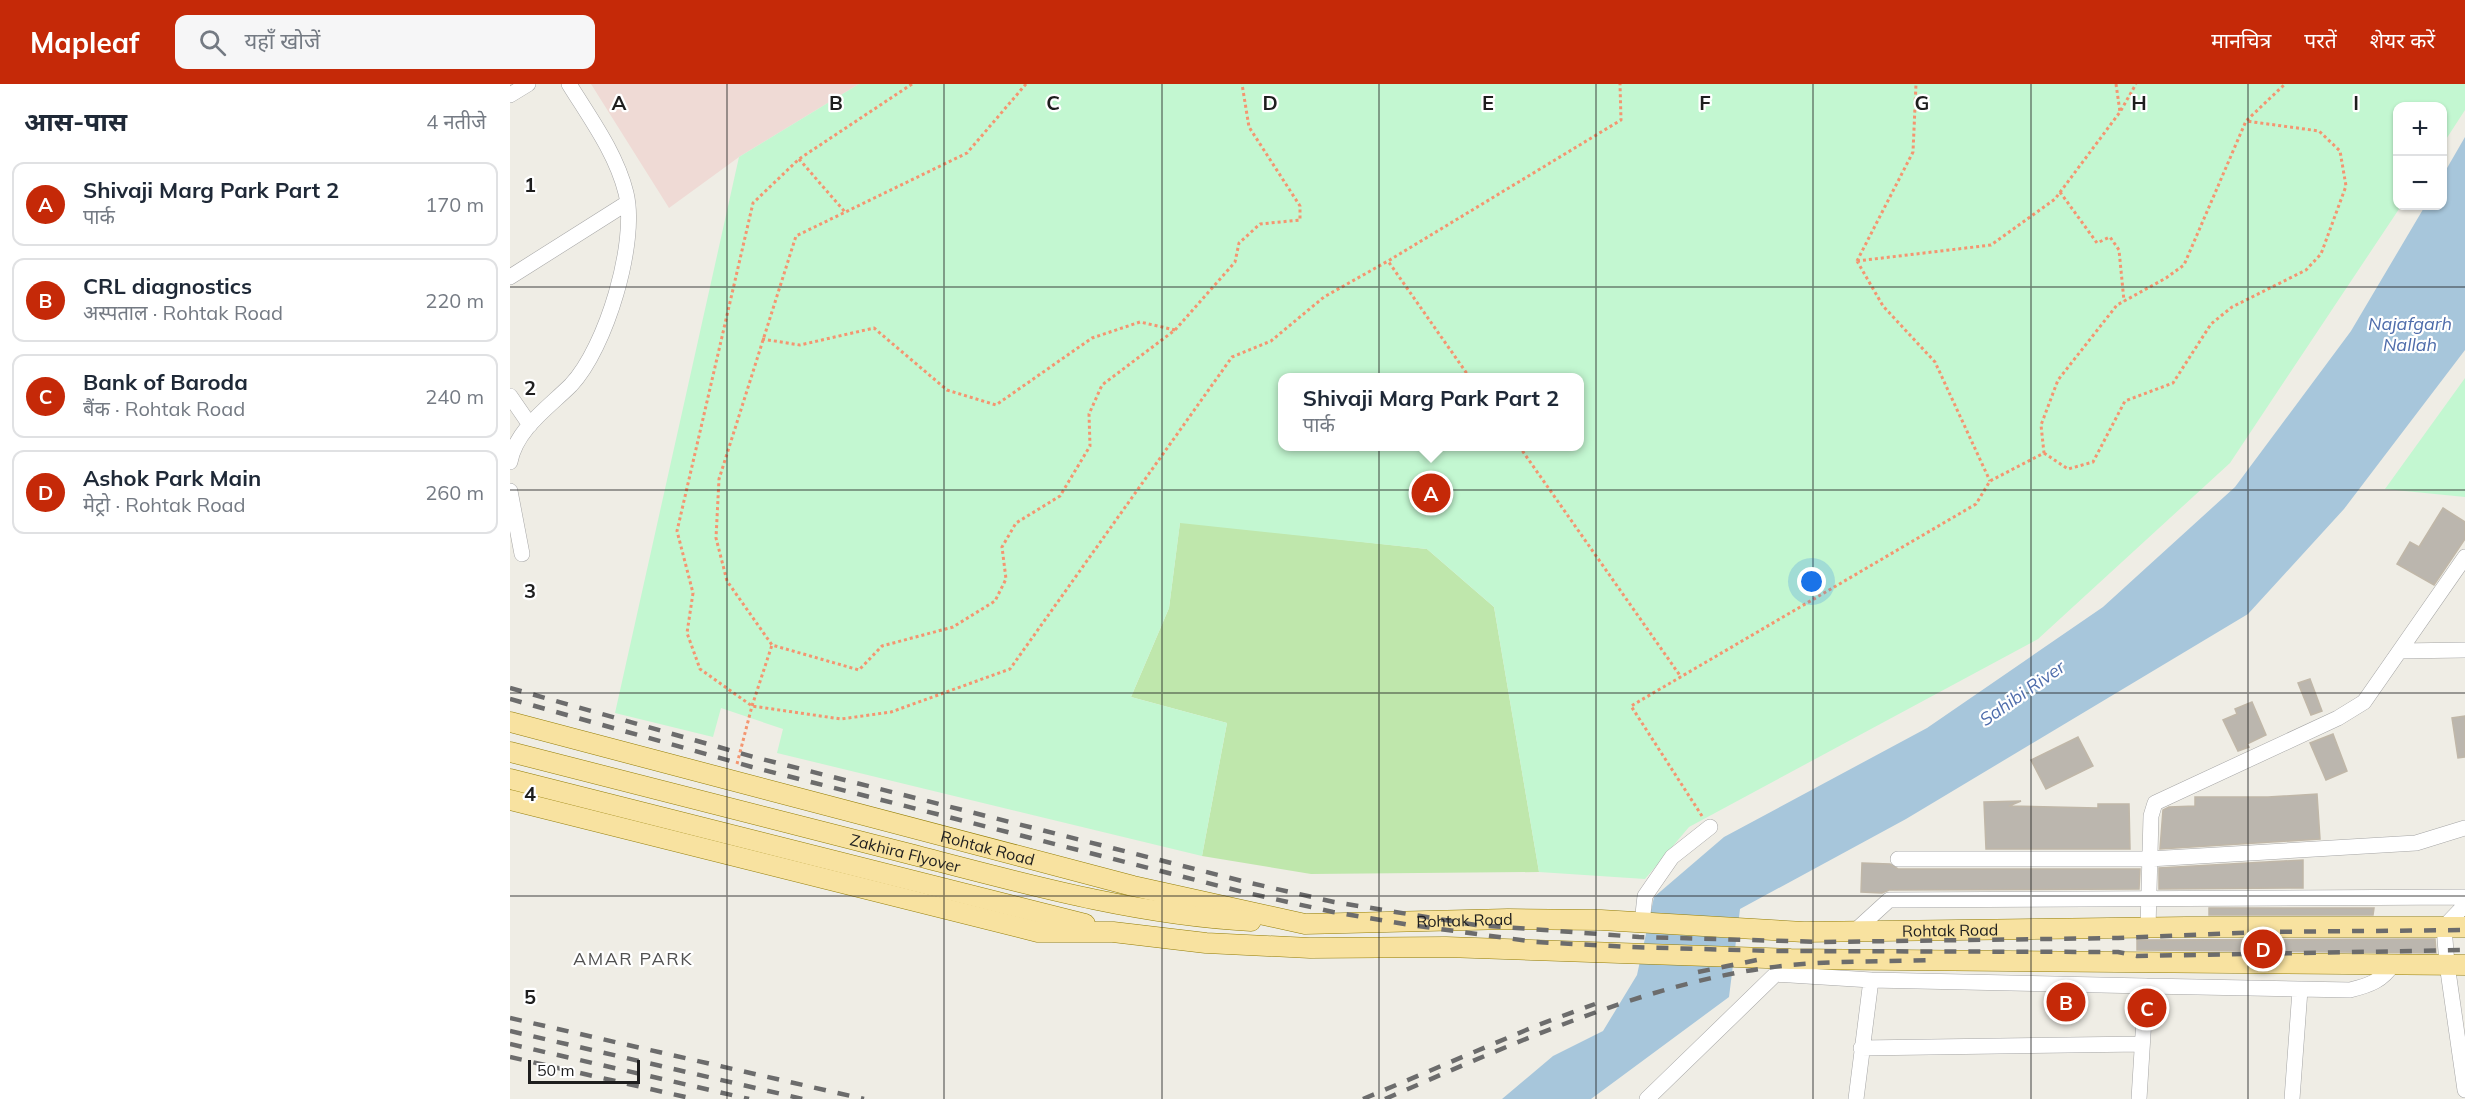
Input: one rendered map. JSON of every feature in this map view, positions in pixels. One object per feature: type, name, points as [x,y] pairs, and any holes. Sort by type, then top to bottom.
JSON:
[{"type":"main road","name":"Rohtak Road","points":[[510,722],[1133,886],[1305,924],[1508,919],[1600,920],[1749,930],[1855,931],[2465,927]]},
{"type":"main road","name":"Zakhira Flyover","points":[[510,752],[1118,906],[1209,919],[1305,924]]},
{"type":"main road","name":"Zakhira Flyover","points":[[510,779],[1113,932]]},
{"type":"main road","name":"Rohtak Road","points":[[510,800],[1038,932],[1113,932],[1206,943],[1310,948],[1446,947],[1791,959],[2456,964]]},
{"type":"street","points":[[510,95],[528,84]]},
{"type":"street","points":[[510,462],[520,437],[573,383],[595,351],[616,292],[630,224],[626,192],[612,156],[569,84]]},
{"type":"street","points":[[510,277],[627,203]]},
{"type":"street","points":[[510,396],[530,425]]},
{"type":"street","points":[[510,491],[522,554]]},
{"type":"street","points":[[2148,928],[2151,808],[2155,802],[2352,711],[2364,702],[2465,557]]},
{"type":"street","points":[[2400,651],[2465,650]]},
{"type":"street","points":[[1642,923],[1645,896],[1672,857],[1710,827]]},
{"type":"street","points":[[1898,859],[2150,859],[2416,843],[2465,828]]},
{"type":"street","points":[[1855,931],[1889,900],[2465,897]]},
{"type":"street","points":[[2465,904],[2444,927],[2456,964],[2465,1090]]},
{"type":"street","points":[[1647,1099],[1791,959]]},
{"type":"street","points":[[1776,974],[1871,980],[2350,990],[2374,984],[2387,975],[2394,963]]},
{"type":"street","points":[[1856,1099],[1871,980]]},
{"type":"street","points":[[2139,1099],[2146,986]]},
{"type":"street","points":[[2292,1099],[2300,990]]},
{"type":"street","points":[[1861,1048],[2142,1044]]},
{"type":"path","points":[[912,84],[799,159],[753,203],[677,531],[693,593],[687,633],[700,669],[752,705],[841,719],[891,712],[1010,669],[1232,357],[1271,341],[1324,297],[1388,261],[1621,120],[1620,84]]},
{"type":"path","points":[[1026,84],[967,153],[796,236],[719,479],[716,538],[727,582],[772,645],[859,670],[882,646],[953,627],[995,601],[1006,579],[1002,547],[1016,523],[1060,496],[1090,446],[1089,414],[1102,385],[1175,330],[1235,262],[1239,243],[1260,224],[1300,220],[1300,206],[1249,127],[1242,84]]},
{"type":"path","points":[[1857,261],[1913,152],[1916,84]]},
{"type":"path","points":[[2116,84],[2120,112]]},
{"type":"path","points":[[1857,261],[1992,245],[2055,199],[2120,112],[2136,84]]},
{"type":"path","points":[[2246,121],[2319,131],[2340,151],[2346,186],[2321,254],[2306,270],[2232,307],[2211,324],[2174,383],[2125,401],[2092,462],[2068,470],[2044,453],[2041,425],[2058,380],[2117,305],[2166,278],[2184,265],[2246,121],[2285,84]]},
{"type":"path","points":[[799,159],[845,212]]},
{"type":"path","points":[[2060,192],[2097,243],[2110,237],[2119,250],[2124,302]]},
{"type":"path","points":[[1388,261],[1466,373]]},
{"type":"path","points":[[1857,261],[1883,306],[1935,362],[1990,481]]},
{"type":"path","points":[[762,339],[800,345],[874,328],[947,390],[996,405],[1092,338],[1140,322],[1175,330]]},
{"type":"path","points":[[1522,451],[1681,677]]},
{"type":"path","points":[[1710,827],[1631,706],[1976,504],[1990,481],[2044,453]]},
{"type":"path","points":[[733,780],[752,705],[772,645]]},
{"type":"shaded area","points":[[591,84],[859,84],[739,157],[669,208]]},
{"type":"green space","points":[[859,84],[2465,84],[2465,110],[2447,138],[2447,102],[2393,102],[2393,210],[2398,210],[2230,463],[2038,639],[1689,827],[1645,879],[1539,872],[1494,607],[1427,549],[1180,523],[1169,608],[1131,697],[1227,723],[1202,856],[777,753],[783,729],[721,708],[713,737],[615,713],[739,157]]},
{"type":"green space","points":[[2465,378],[2465,497],[2385,489]]},
{"type":"green space","points":[[1180,522],[1427,549],[1494,607],[1539,872],[1311,874],[1202,856],[1227,723],[1131,697],[1169,608]]},
{"type":"water","name":"Najafgarh Nallah","points":[[2465,137],[2465,350],[2344,509],[2248,614],[1906,819],[1740,909],[1729,997],[1591,1099],[1502,1099],[1553,1056],[1603,1031],[1637,975],[1654,897],[1724,837],[1927,728],[2103,607],[2235,487],[2351,331],[2423,210],[2447,210],[2447,168]]},
{"type":"building","points":[[2443,508],[2465,522],[2465,539],[2434,585],[2397,564],[2410,542],[2419,547]]},
{"type":"building","points":[[2310,679],[2322,711],[2311,715],[2298,683]]},
{"type":"building","points":[[2252,702],[2266,735],[2247,744],[2249,747],[2238,751],[2223,720],[2237,714],[2235,709]]},
{"type":"building","points":[[2465,716],[2465,757],[2458,758],[2452,718]]},
{"type":"building","points":[[2333,734],[2347,771],[2326,780],[2310,743]]},
{"type":"building","points":[[2078,737],[2093,766],[2046,789],[2031,760]]},
{"type":"building","points":[[2317,794],[2320,839],[2160,849],[2163,810],[2169,807],[2195,806],[2195,797]]},
{"type":"building","points":[[2021,801],[2009,806],[2098,808],[2098,804],[2129,804],[2130,849],[1986,849],[1984,802]]},
{"type":"building","points":[[2303,860],[2303,888],[2159,889],[2159,868]]},
{"type":"building","points":[[1862,863],[1890,864],[1898,869],[2140,869],[2139,889],[1861,892]]},
{"type":"building","points":[[2209,908],[2374,908],[2373,915],[2209,915]]},
{"type":"building","points":[[2435,939],[2436,953],[2137,950],[2137,940]]},
{"type":"railway","points":[[510,688],[754,757],[1246,882],[1334,902],[1476,925],[1639,937],[1824,942],[2465,930]]},
{"type":"railway","points":[[510,699],[752,767],[1243,892],[1333,912],[1536,942],[1775,951],[2118,952],[2137,956],[2465,950]]},
{"type":"railway","points":[[1698,972],[1757,960]]},
{"type":"railway","points":[[1385,1099],[1568,1022],[1664,990],[1759,969],[1802,964],[1932,960]]},
{"type":"railway","points":[[1363,1099],[1538,1025],[1595,1004]]},
{"type":"railway","points":[[510,1018],[864,1099]]},
{"type":"railway","points":[[510,1031],[803,1099]]},
{"type":"railway","points":[[510,1044],[749,1099]]},
{"type":"railway","points":[[510,1057],[694,1099]]},
{"type":"place","name":"Shivaji Marg Park Part 2","points":[[1431,493]]},
{"type":"place","name":"Ashok Park Main","points":[[2263,949]]},
{"type":"place","name":"CRL diagnostics","points":[[2066,1002]]},
{"type":"place","name":"Bank of Baroda","points":[[2147,1008]]},
{"type":"district","name":"AMAR PARK","points":[[633,958]]},
{"type":"water label","name":"Sahibi River","points":[[2022,693]]}]
